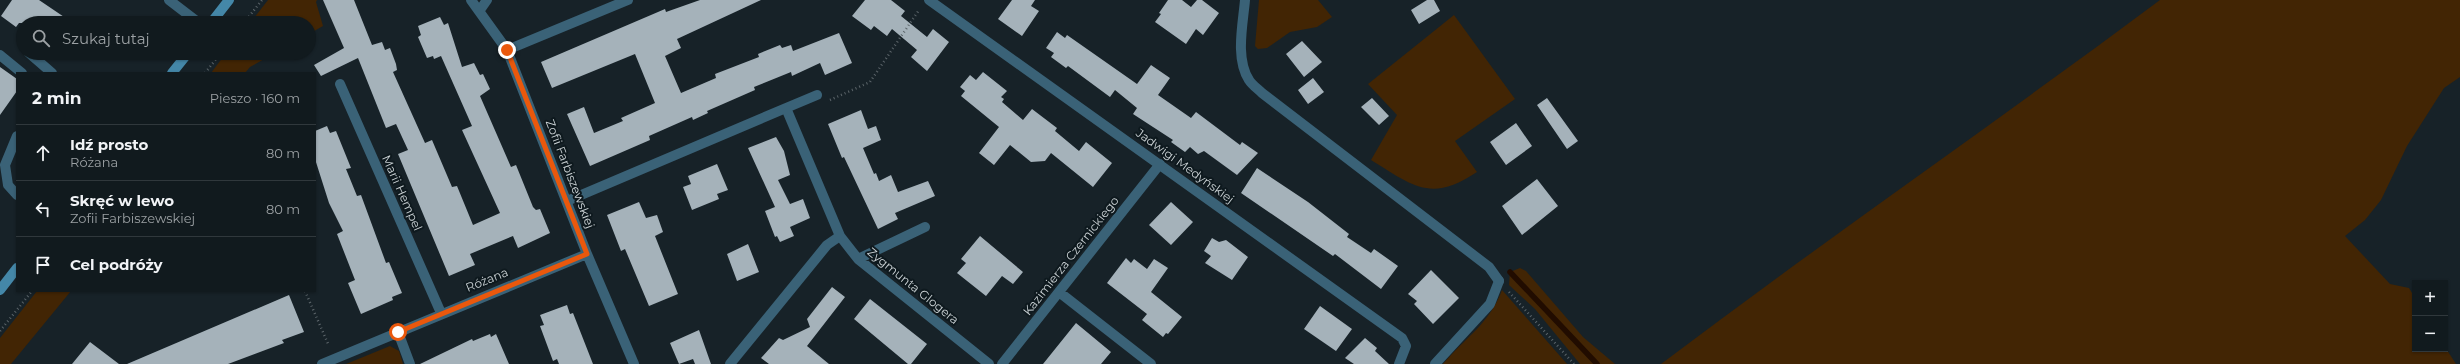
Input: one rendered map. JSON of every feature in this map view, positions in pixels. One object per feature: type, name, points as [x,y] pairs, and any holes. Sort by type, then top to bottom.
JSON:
[{"type":"main road","points":[[216,16],[229,0]]},
{"type":"main road","points":[[173,72],[182,60]]},
{"type":"main road","points":[[0,290],[16,269]]},
{"type":"street","points":[[169,0],[190,16]]},
{"type":"street","name":"Zofii Farbiszewskiej","points":[[471,0],[480,10],[507,50],[587,254],[634,364]]},
{"type":"street","points":[[480,10],[487,0]]},
{"type":"street","points":[[507,50],[628,0]]},
{"type":"street","name":"Jadwigi Medyńskiej","points":[[929,0],[1402,338],[1406,346],[1399,364]]},
{"type":"street","points":[[1245,0],[1241,45],[1244,69],[1249,80],[1262,93],[1489,267],[1500,281],[1490,304],[1435,364]]},
{"type":"street","points":[[0,55],[21,72]]},
{"type":"street","points":[[37,60],[51,72]]},
{"type":"street","name":"Marii Hempel","points":[[340,84],[441,313]]},
{"type":"street","points":[[566,201],[817,95]]},
{"type":"street","name":"Zygmunta Glogera","points":[[786,108],[840,236],[858,260],[990,364]]},
{"type":"street","points":[[16,138],[5,165],[8,185],[16,194]]},
{"type":"street","name":"Kazimierza Czernickiego","points":[[1002,364],[1160,164]]},
{"type":"street","points":[[858,260],[925,227]]},
{"type":"street","points":[[730,364],[827,245],[840,236]]},
{"type":"street","name":"Różana","points":[[322,364],[441,313],[587,254]]},
{"type":"street","points":[[1059,292],[1151,364]]},
{"type":"street","points":[[398,332],[410,364]]},
{"type":"path","points":[[249,16],[262,0]]},
{"type":"path","points":[[828,101],[870,82],[921,7]]},
{"type":"path","points":[[206,72],[215,60]]},
{"type":"path","points":[[1500,281],[1574,364]]},
{"type":"path","points":[[0,331],[31,292]]},
{"type":"path","points":[[305,292],[330,346]]},
{"type":"shaded area","points":[[268,0],[317,0],[316,2],[323,26],[316,30],[316,16],[255,16]]},
{"type":"shaded area","points":[[1259,0],[1318,0],[1332,17],[1317,27],[1290,32],[1267,48],[1258,49],[1255,46]]},
{"type":"shaded area","points":[[2160,0],[2460,0],[2460,77],[2444,88],[2407,146],[2381,200],[2365,220],[2345,236],[2390,284],[2409,288],[2412,293],[2412,352],[2448,352],[2456,364],[1661,364],[1785,272]]},
{"type":"shaded area","points":[[1454,15],[1515,99],[1455,141],[1477,172],[1447,187],[1434,189],[1411,183],[1371,160],[1397,115],[1368,84]]},
{"type":"shaded area","points":[[221,60],[262,60],[250,67],[246,72],[212,72]]},
{"type":"shaded area","points":[[1520,268],[1526,271],[1583,337],[1615,364],[1580,364],[1535,309],[1509,285],[1510,272]]},
{"type":"shaded area","points":[[1502,290],[1567,364],[1443,364],[1484,321],[1497,302]]},
{"type":"shaded area","points":[[36,292],[70,292],[11,364],[0,364],[0,338]]},
{"type":"shaded area","points":[[390,346],[399,351],[403,364],[346,364]]},
{"type":"building","points":[[12,0],[39,0],[63,16],[16,16],[16,27],[1,16]]},
{"type":"building","points":[[323,0],[354,0],[372,45],[382,42],[385,50],[390,48],[397,70],[393,72],[425,143],[432,140],[452,187],[457,186],[473,225],[500,213],[462,130],[472,126],[441,56],[434,59],[433,56],[427,58],[418,37],[421,35],[418,26],[440,17],[444,25],[448,23],[462,67],[474,63],[480,75],[483,74],[490,89],[480,96],[511,167],[516,165],[533,207],[536,210],[540,209],[550,233],[518,248],[513,236],[470,254],[475,265],[449,276],[398,154],[408,150],[396,124],[386,128],[358,58],[321,76],[314,65],[344,48]]},
{"type":"building","points":[[700,0],[761,0],[677,39],[681,48],[665,56],[681,93],[716,78],[715,74],[759,57],[758,54],[780,45],[782,48],[791,45],[793,51],[839,33],[852,63],[825,75],[820,63],[792,76],[791,72],[754,87],[755,90],[707,111],[708,113],[693,120],[692,117],[649,136],[650,140],[590,166],[567,114],[584,107],[594,133],[623,121],[621,118],[655,103],[635,54],[552,88],[541,62],[665,9],[666,12]]},
{"type":"building","points":[[865,0],[891,0],[905,11],[901,16],[927,37],[933,29],[949,42],[927,71],[911,57],[917,50],[892,29],[887,36],[874,26],[871,30],[852,16]]},
{"type":"building","points":[[1012,0],[1035,0],[1031,6],[1039,11],[1022,36],[998,19]]},
{"type":"building","points":[[1168,0],[1182,0],[1191,7],[1197,0],[1202,0],[1219,13],[1203,35],[1196,29],[1186,44],[1155,22]]},
{"type":"building","points":[[1427,0],[1434,0],[1440,11],[1419,24],[1411,10]]},
{"type":"building","points":[[1057,32],[1065,38],[1067,35],[1137,84],[1151,65],[1170,78],[1158,95],[1191,118],[1196,112],[1240,145],[1242,142],[1258,153],[1237,175],[1204,151],[1198,154],[1190,147],[1185,152],[1171,142],[1173,140],[1133,114],[1137,108],[1115,90],[1110,97],[1068,66],[1066,68],[1051,57],[1054,53],[1046,48]]},
{"type":"building","points":[[1302,41],[1322,62],[1304,77],[1286,54]]},
{"type":"building","points":[[0,67],[16,78],[16,92],[0,115]]},
{"type":"building","points":[[983,72],[1007,91],[1001,97],[1004,99],[1002,102],[1023,120],[1032,109],[1057,128],[1055,131],[1079,151],[1086,142],[1112,163],[1093,187],[1051,153],[1045,161],[1031,162],[1010,145],[994,165],[979,153],[999,127],[961,96],[965,91],[960,87],[970,75],[976,80]]},
{"type":"building","points":[[1313,78],[1324,92],[1308,104],[1298,90]]},
{"type":"building","points":[[1372,98],[1389,116],[1379,125],[1361,107]]},
{"type":"building","points":[[1547,98],[1578,141],[1567,149],[1537,105]]},
{"type":"building","points":[[861,110],[868,129],[876,126],[881,140],[863,148],[874,174],[876,173],[879,181],[891,175],[898,192],[928,181],[935,196],[895,213],[898,219],[878,229],[844,157],[842,158],[828,124]]},
{"type":"building","points":[[1516,123],[1532,146],[1506,165],[1490,142]]},
{"type":"building","points":[[327,126],[330,133],[336,131],[351,168],[346,169],[357,196],[361,195],[386,263],[389,262],[402,293],[392,297],[393,300],[361,314],[348,283],[355,280],[337,234],[343,231],[329,203],[316,162],[316,131]]},
{"type":"building","points":[[776,137],[784,151],[790,175],[778,180],[790,204],[803,199],[810,218],[790,227],[794,236],[780,242],[777,236],[775,237],[765,211],[775,207],[748,148]]},
{"type":"building","points":[[717,164],[728,190],[717,194],[719,199],[692,210],[683,187],[691,184],[688,176]]},
{"type":"building","points":[[1257,168],[1308,202],[1349,234],[1347,237],[1371,253],[1374,249],[1398,266],[1381,289],[1335,254],[1333,256],[1241,193]]},
{"type":"building","points":[[1537,179],[1558,206],[1522,235],[1502,206]]},
{"type":"building","points":[[639,202],[646,218],[657,215],[663,232],[655,236],[678,294],[649,306],[625,249],[621,251],[607,215]]},
{"type":"building","points":[[1171,202],[1193,222],[1171,245],[1149,225]]},
{"type":"building","points":[[980,236],[1023,272],[1013,284],[1002,276],[986,296],[957,273],[966,263],[961,259]]},
{"type":"building","points":[[1212,238],[1219,242],[1226,240],[1248,257],[1232,280],[1205,263],[1211,256],[1204,251]]},
{"type":"building","points":[[748,244],[759,272],[737,281],[727,254]]},
{"type":"building","points":[[1126,258],[1131,263],[1134,259],[1147,269],[1154,259],[1168,268],[1151,292],[1182,317],[1168,334],[1166,333],[1163,337],[1142,320],[1147,314],[1107,283]]},
{"type":"building","points":[[1431,270],[1459,298],[1433,324],[1414,304],[1417,301],[1408,294]]},
{"type":"building","points":[[832,287],[845,297],[807,346],[829,364],[769,364],[761,358],[779,338],[783,340],[810,327],[807,319]]},
{"type":"building","points":[[289,295],[304,332],[282,340],[284,343],[228,364],[127,364]]},
{"type":"building","points":[[870,299],[927,344],[911,364],[908,364],[854,319]]},
{"type":"building","points":[[567,305],[570,314],[573,313],[593,364],[559,364],[557,359],[553,361],[540,326],[544,325],[540,315]]},
{"type":"building","points":[[1320,306],[1352,329],[1336,351],[1304,329]]},
{"type":"building","points":[[1076,323],[1111,352],[1101,364],[1043,364]]},
{"type":"building","points":[[699,330],[711,364],[695,364],[693,359],[679,364],[670,343]]},
{"type":"building","points":[[490,334],[491,337],[496,334],[509,364],[420,364],[472,339],[473,341]]},
{"type":"building","points":[[1365,338],[1377,348],[1375,351],[1389,364],[1354,364],[1345,358]]},
{"type":"building","points":[[90,342],[119,364],[72,364]]},
{"type":"waterway","points":[[1510,272],[1597,364]]},
{"type":"route","points":[[398,332],[587,254],[507,50]]}]
